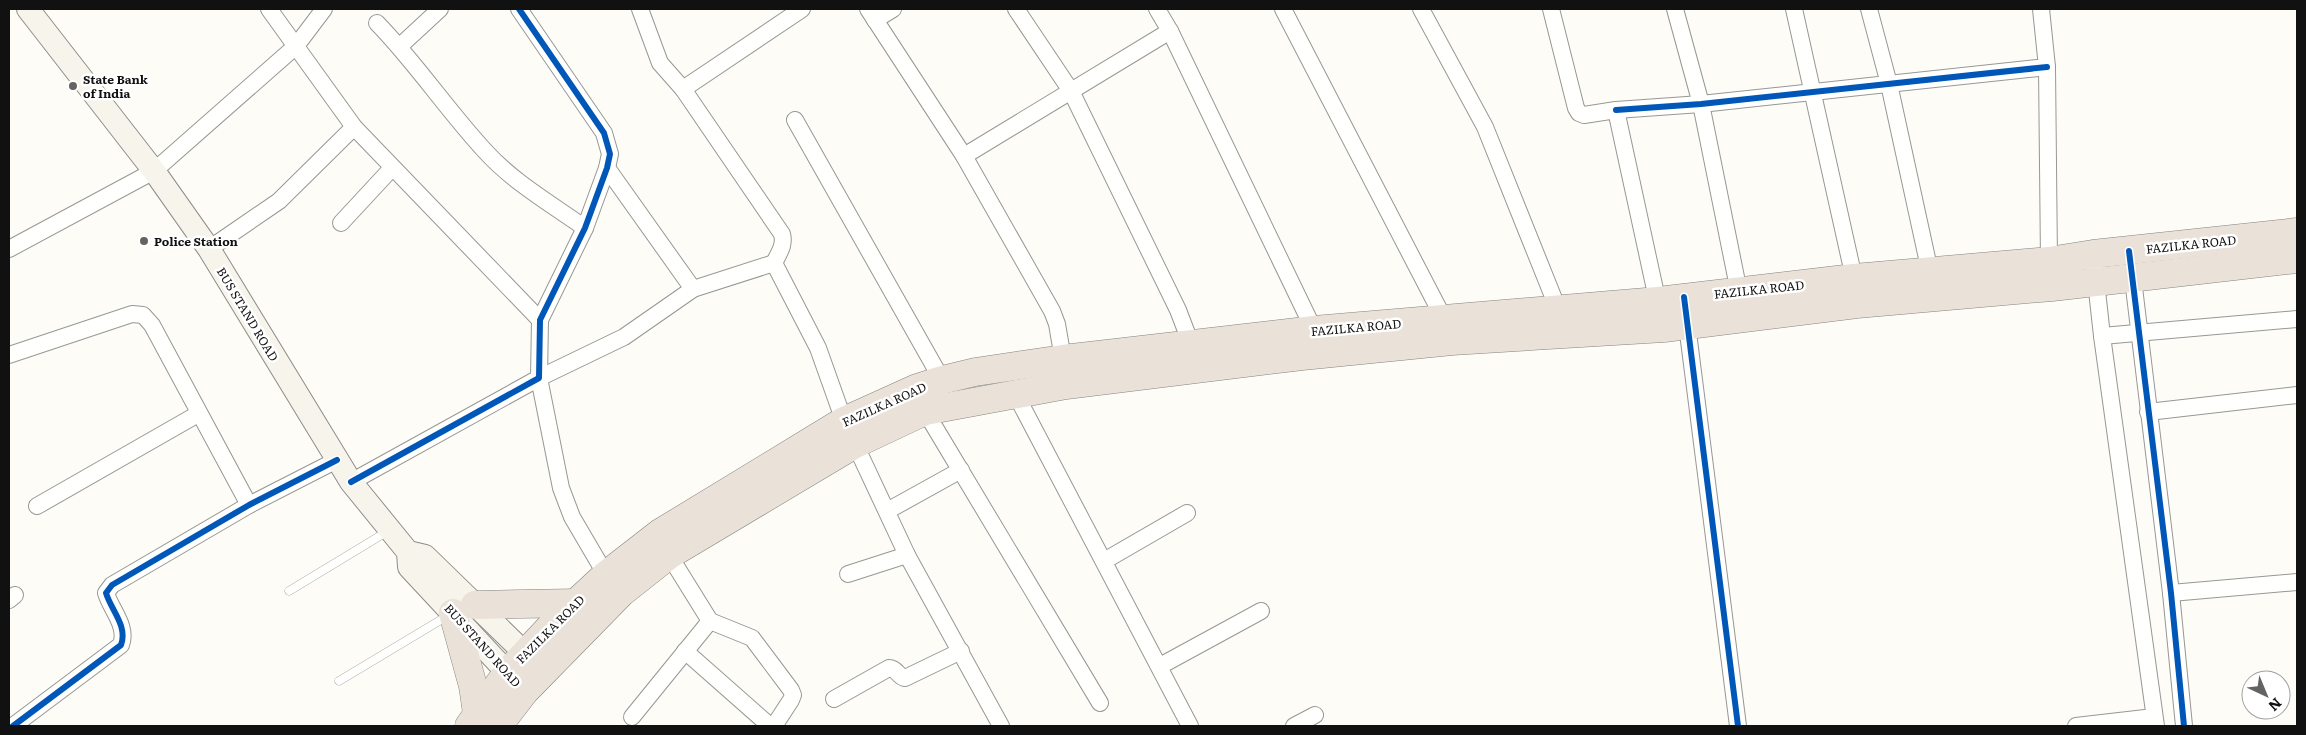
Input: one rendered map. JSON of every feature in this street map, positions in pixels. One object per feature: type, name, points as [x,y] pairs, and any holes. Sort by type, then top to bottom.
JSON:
[{"type":"highway","name":"FAZILKA ROAD","points":[[525,672],[669,555],[917,388],[942,380],[976,372],[1063,359],[1191,344],[1314,330],[1558,309],[1673,312],[1857,304],[2096,282],[2131,264],[2297,232]]},
{"type":"highway","name":"FAZILKA ROAD","points":[[525,672],[576,603],[606,575],[660,533],[850,432],[925,411],[1015,393],[1292,357],[1442,342],[1673,312],[1739,292],[1854,278],[2049,261],[2093,254],[2131,264],[2297,259]]},
{"type":"highway","points":[[481,722],[472,686],[464,609],[576,603]]},
{"type":"highway","points":[[481,722],[525,672]]},
{"type":"main road","name":"BUS STAND ROAD","points":[[28,9],[154,171],[209,250],[351,482],[408,552],[425,556],[464,609],[525,672]]},
{"type":"street","points":[[269,9],[354,127],[540,320]]},
{"type":"street","points":[[9,249],[154,171],[296,46],[324,9]]},
{"type":"street","points":[[400,46],[440,9]]},
{"type":"street","points":[[519,9],[604,133],[610,154],[607,168],[585,228],[540,320],[539,378],[561,488],[572,517],[606,575]]},
{"type":"street","points":[[351,482],[539,378],[624,337],[693,289],[774,263],[784,240],[782,234],[683,89],[660,63],[640,9]]},
{"type":"street","points":[[683,89],[802,9]]},
{"type":"street","points":[[893,9],[872,14],[964,156],[1052,311],[1057,324],[1063,359]]},
{"type":"street","points":[[1016,9],[1070,92],[1178,310],[1191,344]]},
{"type":"street","points":[[1157,9],[1170,31],[1314,330]]},
{"type":"street","points":[[1283,9],[1444,319]]},
{"type":"street","points":[[1421,9],[1485,127],[1558,309]]},
{"type":"street","points":[[1551,9],[1576,108],[1579,113],[1584,115],[1616,110],[1701,104],[2046,67]]},
{"type":"street","points":[[1675,9],[1701,104],[1739,292]]},
{"type":"street","points":[[1794,9],[1854,278]]},
{"type":"street","points":[[1869,9],[1888,84],[1930,272]]},
{"type":"street","points":[[2041,9],[2046,67],[2049,261]]},
{"type":"street","points":[[377,22],[400,46],[485,152],[506,171],[585,228]]},
{"type":"street","points":[[964,156],[1170,31]]},
{"type":"street","points":[[1616,110],[1673,312],[1738,726]]},
{"type":"street","points":[[795,120],[942,380]]},
{"type":"street","points":[[209,250],[279,201],[354,127]]},
{"type":"street","points":[[341,223],[392,168]]},
{"type":"street","points":[[607,168],[693,289]]},
{"type":"street","points":[[2076,726],[2155,722],[2102,336],[2093,254]]},
{"type":"street","points":[[774,263],[818,348],[850,432],[907,555],[1001,726]]},
{"type":"street","points":[[2131,264],[2171,593],[2184,726]]},
{"type":"street","points":[[9,355],[132,314],[143,315],[152,325],[198,414],[249,505]]},
{"type":"street","points":[[2102,336],[2297,318]]},
{"type":"street","points":[[1015,393],[1160,666],[1183,724]]},
{"type":"street","points":[[2148,412],[2297,395]]},
{"type":"street","points":[[925,411],[1100,703]]},
{"type":"street","points":[[36,506],[198,414]]},
{"type":"street","points":[[9,719],[14,726],[121,645],[124,638],[122,628],[106,593],[112,585],[249,505],[337,460]]},
{"type":"street","points":[[887,511],[961,470]]},
{"type":"street","points":[[1104,561],[1187,513]]},
{"type":"street","points":[[669,555],[710,621],[752,638],[791,690],[793,696],[774,726]]},
{"type":"street","points":[[848,574],[907,555]]},
{"type":"street","points":[[2171,593],[2297,582]]},
{"type":"street","points":[[1160,666],[1261,611]]},
{"type":"street","points":[[632,717],[710,621]]},
{"type":"street","points":[[685,651],[770,726]]},
{"type":"street","points":[[834,698],[889,668],[904,678],[961,651]]},
{"type":"street","points":[[1294,726],[1316,715]]},
{"type":"lane","points":[[290,591],[390,530]]},
{"type":"lane","points":[[339,681],[464,609]]},
{"type":"cycle path","points":[[351,482],[539,378],[540,320],[585,228],[607,168],[610,154],[604,133],[519,9]]},
{"type":"cycle path","points":[[1616,110],[1701,104],[2047,67]]},
{"type":"cycle path","points":[[2129,251],[2171,593],[2184,726]]},
{"type":"cycle path","points":[[1684,297],[1738,726]]},
{"type":"cycle path","points":[[13,726],[121,645],[123,638],[121,625],[106,593],[112,585],[249,505],[337,460]]},
{"type":"place","name":"State Bank of India","points":[[73,86]]},
{"type":"place","name":"Police Station","points":[[144,241]]}]
